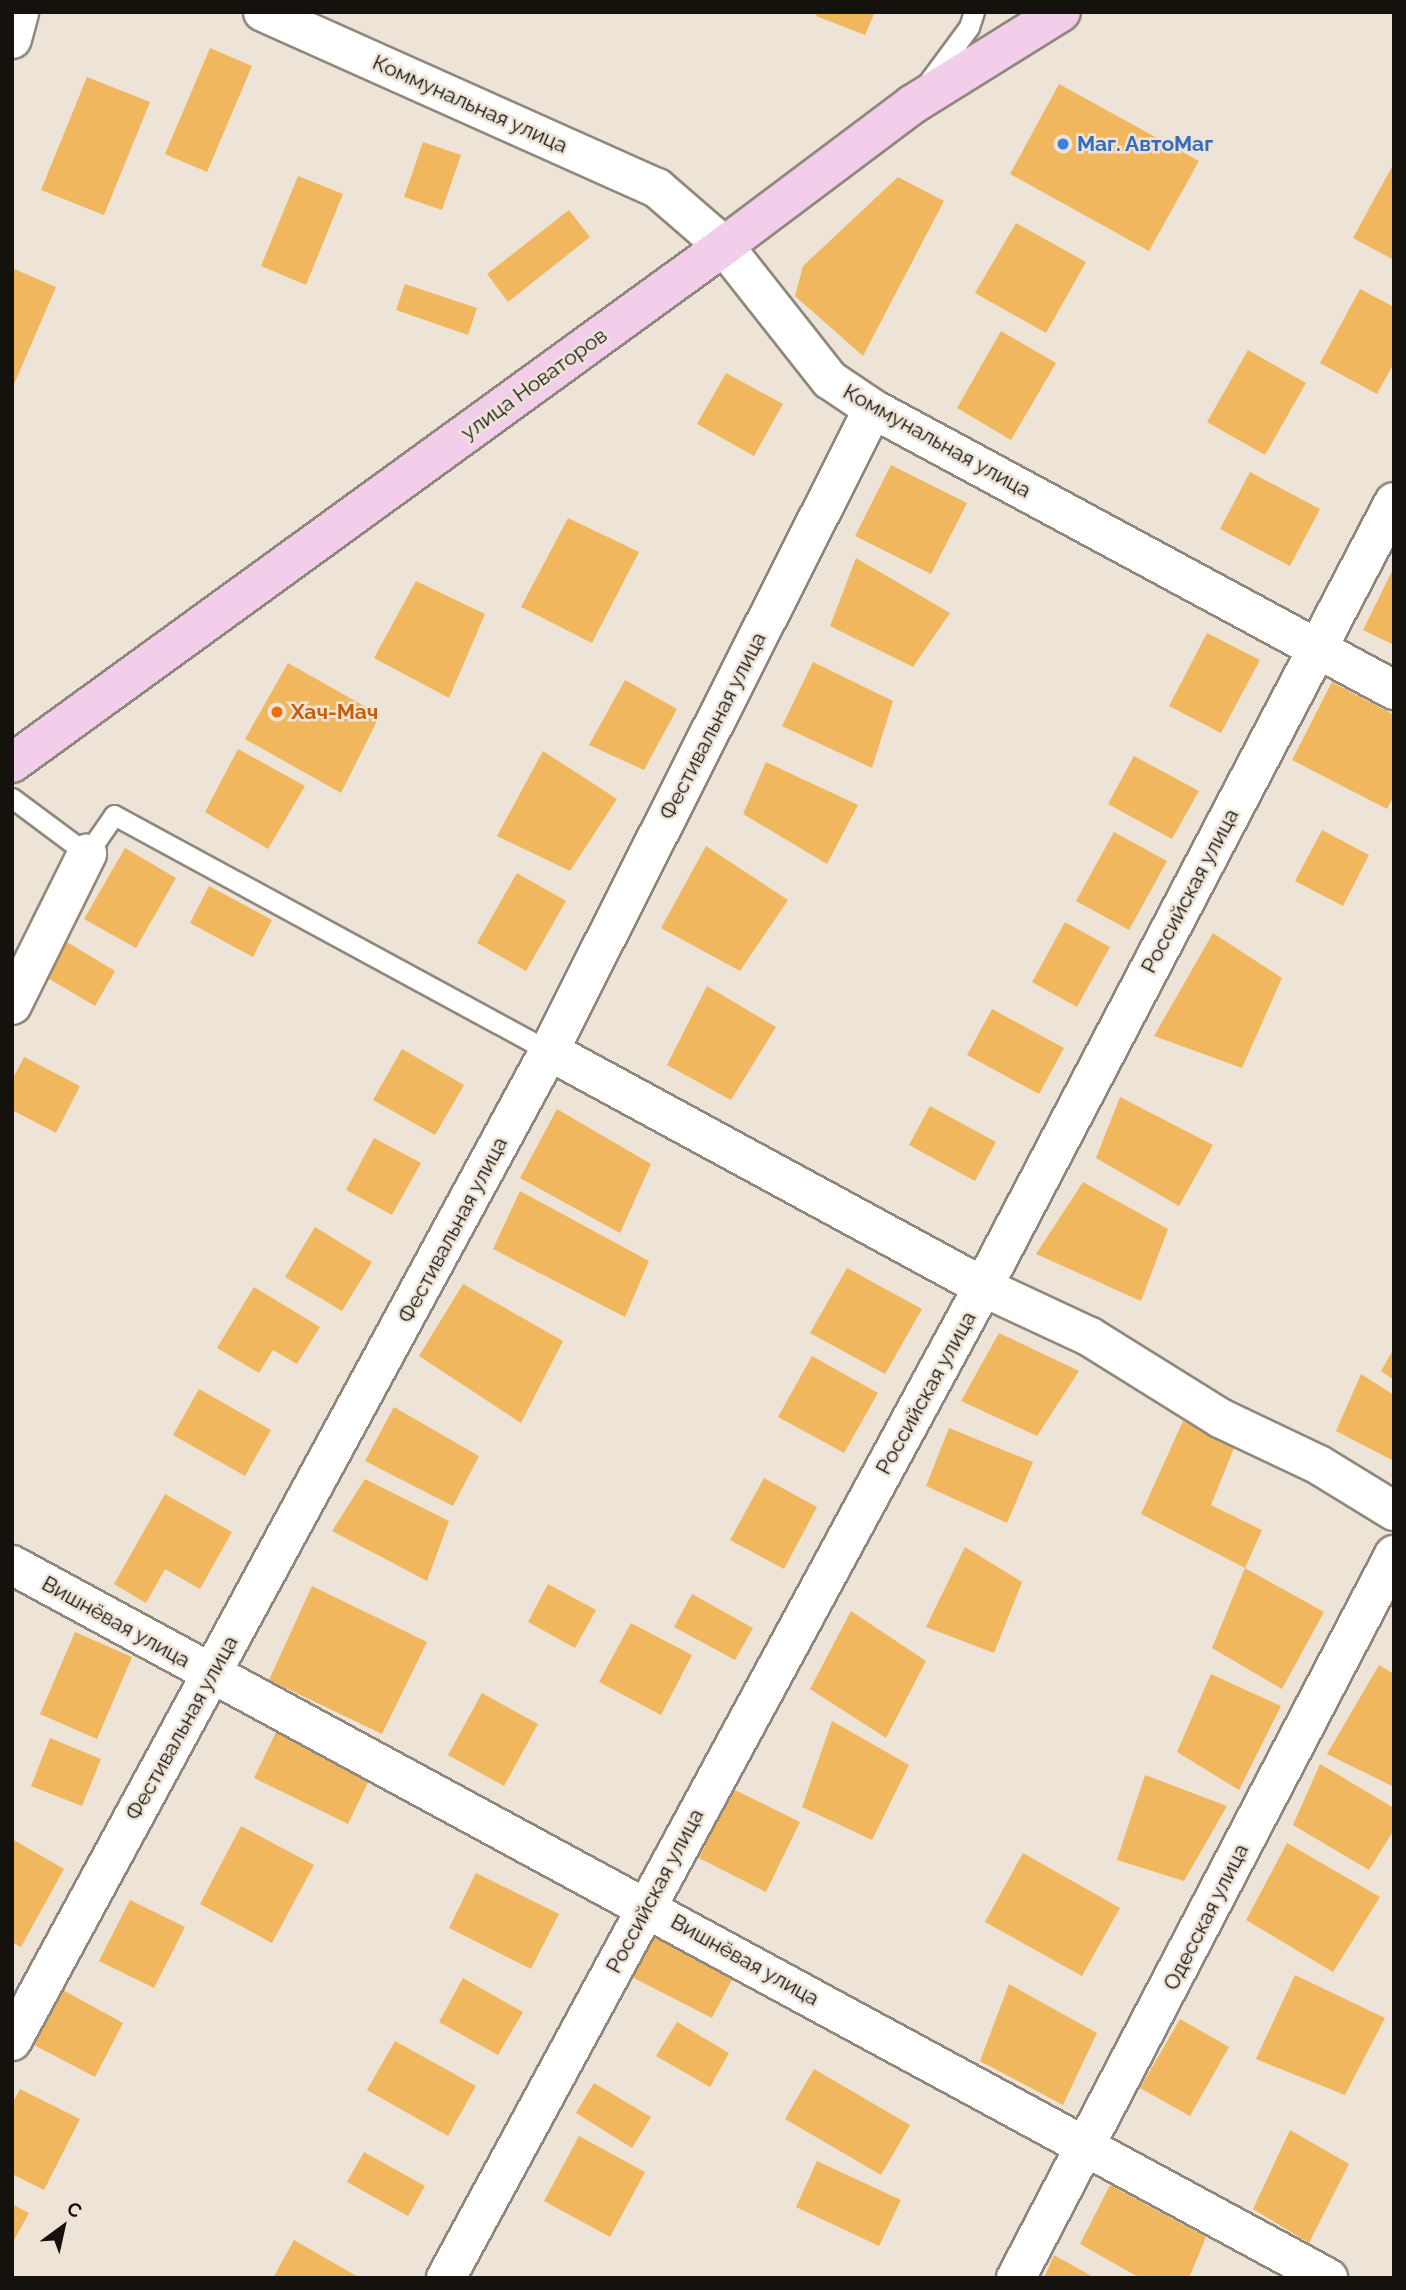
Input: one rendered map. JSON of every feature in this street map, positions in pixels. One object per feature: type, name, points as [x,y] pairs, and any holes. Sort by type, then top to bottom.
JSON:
[{"type":"main road","name":"улица Новаторов","points":[[12,763],[724,246],[912,104],[1061,12]]},
{"type":"street","points":[[12,38],[19,12]]},
{"type":"street","name":"Коммунальная улица","points":[[263,12],[657,188],[724,246],[830,380],[873,409],[1394,690]]},
{"type":"street","name":"Фестивальная улица","points":[[12,2041],[549,1051],[873,409]]},
{"type":"street","name":"Российская улица","points":[[446,2278],[983,1287],[1394,502]]},
{"type":"street","points":[[12,1005],[87,855]]},
{"type":"street","points":[[549,1051],[983,1287],[1090,1336],[1220,1418],[1319,1465],[1394,1511]]},
{"type":"street","name":"Одесская улица","points":[[1016,2278],[1087,2147],[1394,1555]]},
{"type":"street","name":"Вишнёвая улица","points":[[12,1565],[1328,2278]]},
{"type":"lane","points":[[912,104],[969,27],[974,12]]},
{"type":"lane","points":[[12,797],[87,855],[114,815],[549,1051]]},
{"type":"building","points":[[818,12],[875,12],[865,35],[816,16]]},
{"type":"building","points":[[210,48],[252,66],[207,172],[165,154]]},
{"type":"building","points":[[87,77],[150,102],[104,215],[41,190]]},
{"type":"building","points":[[1059,84],[1199,161],[1149,251],[1010,174]]},
{"type":"building","points":[[423,142],[461,155],[442,210],[404,197]]},
{"type":"building","points":[[1394,163],[1394,260],[1353,238]]},
{"type":"building","points":[[298,176],[343,194],[306,285],[261,266]]},
{"type":"building","points":[[898,177],[944,201],[863,356],[795,296],[803,266]]},
{"type":"building","points":[[569,210],[590,237],[508,302],[487,274]]},
{"type":"building","points":[[1016,223],[1086,262],[1046,333],[975,293]]},
{"type":"building","points":[[12,268],[56,287],[12,389]]},
{"type":"building","points":[[405,284],[477,308],[468,335],[396,310]]},
{"type":"building","points":[[1360,289],[1394,307],[1394,363],[1377,394],[1320,363]]},
{"type":"building","points":[[1001,331],[1056,363],[1011,440],[957,408]]},
{"type":"building","points":[[1248,350],[1306,383],[1265,455],[1207,422]]},
{"type":"building","points":[[726,373],[783,404],[754,456],[697,424]]},
{"type":"building","points":[[891,465],[967,503],[931,574],[855,536]]},
{"type":"building","points":[[1250,472],[1320,509],[1290,566],[1220,529]]},
{"type":"building","points":[[568,518],[639,552],[592,643],[521,607]]},
{"type":"building","points":[[856,558],[950,613],[913,667],[830,626]]},
{"type":"building","points":[[1394,567],[1394,645],[1363,630]]},
{"type":"building","points":[[416,581],[485,614],[449,698],[374,658]]},
{"type":"building","points":[[1207,633],[1260,660],[1221,733],[1169,706]]},
{"type":"building","points":[[813,662],[893,701],[872,768],[782,726]]},
{"type":"building","points":[[288,663],[380,715],[341,793],[245,739]]},
{"type":"building","points":[[625,680],[677,709],[644,770],[589,745]]},
{"type":"building","points":[[1332,682],[1394,715],[1394,796],[1387,809],[1292,760]]},
{"type":"building","points":[[238,749],[305,786],[268,849],[205,812]]},
{"type":"building","points":[[543,751],[617,799],[570,871],[497,836]]},
{"type":"building","points":[[1134,756],[1199,791],[1172,839],[1108,804]]},
{"type":"building","points":[[766,762],[858,805],[827,864],[743,814]]},
{"type":"building","points":[[1322,830],[1369,855],[1343,906],[1295,881]]},
{"type":"building","points":[[1114,832],[1167,861],[1129,930],[1076,901]]},
{"type":"building","points":[[706,846],[788,900],[740,971],[661,928]]},
{"type":"building","points":[[125,848],[176,878],[136,948],[84,919]]},
{"type":"building","points":[[517,873],[566,901],[526,971],[477,943]]},
{"type":"building","points":[[209,886],[272,920],[253,957],[190,923]]},
{"type":"building","points":[[1065,922],[1110,947],[1077,1007],[1032,982]]},
{"type":"building","points":[[1213,933],[1282,978],[1242,1068],[1154,1036]]},
{"type":"building","points":[[67,942],[115,971],[95,1006],[46,977]]},
{"type":"building","points":[[707,986],[776,1027],[731,1100],[667,1065]]},
{"type":"building","points":[[992,1009],[1064,1048],[1039,1094],[967,1055]]},
{"type":"building","points":[[402,1049],[464,1085],[435,1135],[373,1100]]},
{"type":"building","points":[[24,1057],[80,1086],[56,1133],[12,1110],[12,1080]]},
{"type":"building","points":[[1120,1097],[1213,1145],[1179,1206],[1096,1158]]},
{"type":"building","points":[[930,1106],[996,1142],[975,1181],[909,1145]]},
{"type":"building","points":[[557,1109],[651,1164],[620,1233],[520,1178]]},
{"type":"building","points":[[374,1138],[421,1163],[392,1215],[346,1190]]},
{"type":"building","points":[[1083,1182],[1168,1229],[1141,1301],[1036,1254]]},
{"type":"building","points":[[520,1191],[649,1261],[625,1317],[493,1249]]},
{"type":"building","points":[[315,1227],[372,1262],[342,1311],[285,1277]]},
{"type":"building","points":[[847,1268],[922,1309],[885,1374],[810,1333]]},
{"type":"building","points":[[463,1284],[563,1341],[521,1423],[419,1356]]},
{"type":"building","points":[[254,1287],[320,1327],[297,1364],[273,1350],[259,1373],[217,1348]]},
{"type":"building","points":[[999,1333],[1079,1371],[1037,1436],[961,1401]]},
{"type":"building","points":[[1394,1348],[1394,1380],[1381,1371]]},
{"type":"building","points":[[812,1356],[878,1393],[844,1453],[778,1417]]},
{"type":"building","points":[[1361,1374],[1394,1395],[1394,1461],[1336,1431]]},
{"type":"building","points":[[199,1389],[271,1430],[245,1476],[173,1435]]},
{"type":"building","points":[[394,1407],[479,1456],[453,1506],[365,1461]]},
{"type":"building","points":[[1183,1421],[1234,1448],[1211,1505],[1262,1530],[1245,1568],[1141,1514]]},
{"type":"building","points":[[949,1428],[1033,1462],[1007,1523],[926,1486]]},
{"type":"building","points":[[764,1478],[817,1507],[784,1569],[730,1540]]},
{"type":"building","points":[[365,1479],[449,1521],[427,1581],[332,1531]]},
{"type":"building","points":[[165,1494],[232,1532],[200,1589],[165,1569],[146,1603],[114,1584]]},
{"type":"building","points":[[965,1547],[1022,1582],[994,1653],[926,1627]]},
{"type":"building","points":[[1245,1568],[1324,1612],[1282,1689],[1212,1648]]},
{"type":"building","points":[[548,1584],[596,1610],[575,1648],[528,1622]]},
{"type":"building","points":[[312,1586],[427,1642],[382,1734],[269,1680]]},
{"type":"building","points":[[692,1594],[753,1628],[735,1660],[674,1627]]},
{"type":"building","points":[[851,1611],[926,1661],[886,1738],[810,1689]]},
{"type":"building","points":[[631,1623],[692,1655],[661,1715],[599,1682]]},
{"type":"building","points":[[75,1632],[132,1657],[97,1739],[40,1714]]},
{"type":"building","points":[[1379,1665],[1394,1674],[1394,1787],[1327,1754]]},
{"type":"building","points":[[1211,1674],[1281,1706],[1239,1790],[1177,1752]]},
{"type":"building","points":[[482,1693],[538,1724],[504,1786],[448,1755]]},
{"type":"building","points":[[832,1721],[909,1765],[872,1840],[802,1807]]},
{"type":"building","points":[[279,1726],[373,1772],[348,1824],[254,1778]]},
{"type":"building","points":[[50,1738],[101,1759],[82,1806],[31,1786]]},
{"type":"building","points":[[1320,1764],[1394,1808],[1394,1830],[1369,1870],[1293,1825]]},
{"type":"building","points":[[1145,1775],[1227,1806],[1184,1881],[1117,1860]]},
{"type":"building","points":[[733,1789],[800,1822],[766,1892],[699,1858]]},
{"type":"building","points":[[241,1826],[314,1865],[272,1943],[200,1904]]},
{"type":"building","points":[[12,1839],[64,1869],[21,1947],[12,1942]]},
{"type":"building","points":[[1287,1843],[1380,1897],[1333,1972],[1246,1920]]},
{"type":"building","points":[[1023,1853],[1120,1908],[1082,1976],[985,1922]]},
{"type":"building","points":[[476,1873],[559,1914],[531,1969],[449,1928]]},
{"type":"building","points":[[130,1900],[185,1927],[154,1988],[99,1961]]},
{"type":"building","points":[[651,1921],[739,1966],[712,2018],[624,1973]]},
{"type":"building","points":[[1295,1975],[1385,2018],[1345,2095],[1256,2059]]},
{"type":"building","points":[[463,1978],[523,2012],[498,2055],[439,2022]]},
{"type":"building","points":[[1009,1984],[1097,2033],[1063,2105],[980,2061]]},
{"type":"building","points":[[63,1990],[123,2023],[95,2077],[34,2045]]},
{"type":"building","points":[[1180,2019],[1229,2047],[1190,2116],[1140,2088]]},
{"type":"building","points":[[677,2022],[729,2053],[710,2087],[656,2056]]},
{"type":"building","points":[[395,2041],[476,2086],[448,2136],[367,2090]]},
{"type":"building","points":[[814,2069],[910,2125],[881,2175],[785,2119]]},
{"type":"building","points":[[594,2083],[651,2117],[632,2148],[576,2113]]},
{"type":"building","points":[[20,2089],[80,2119],[44,2190],[12,2174],[12,2104]]},
{"type":"building","points":[[1290,2130],[1349,2164],[1309,2243],[1253,2209]]},
{"type":"building","points":[[579,2136],[645,2172],[610,2237],[544,2201]]},
{"type":"building","points":[[364,2152],[425,2186],[408,2216],[347,2182]]},
{"type":"building","points":[[817,2161],[901,2200],[879,2246],[796,2207]]},
{"type":"building","points":[[1110,2185],[1206,2237],[1189,2278],[1140,2278],[1080,2244]]},
{"type":"building","points":[[12,2204],[29,2213],[12,2244]]},
{"type":"building","points":[[294,2240],[360,2278],[273,2278]]},
{"type":"building","points":[[1054,2255],[1095,2278],[1044,2278]]},
{"type":"place","name":"Маг. АвтоМаг","points":[[1063,144]]},
{"type":"place","name":"Хач-Мач","points":[[277,712]]}]
